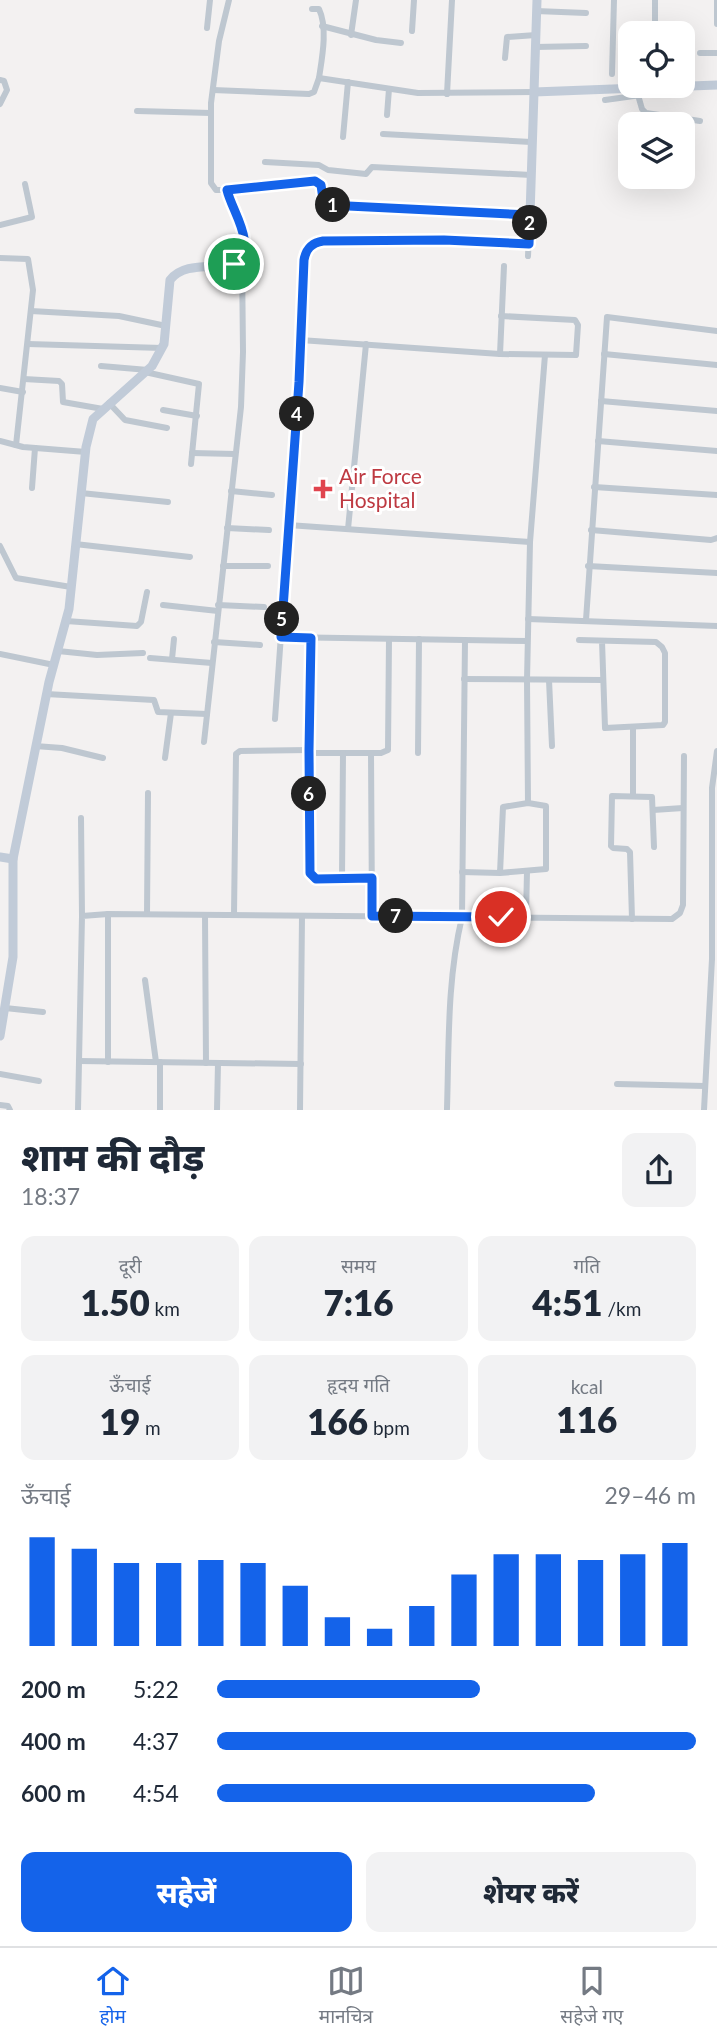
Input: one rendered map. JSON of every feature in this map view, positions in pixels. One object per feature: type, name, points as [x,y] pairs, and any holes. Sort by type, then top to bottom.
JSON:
[{"type":"street","points":[[207,28],[210,0]]},
{"type":"street","points":[[229,0],[219,41],[211,113],[211,183],[216,190],[315,181],[321,185],[323,199],[328,205],[530,215]]},
{"type":"street","points":[[351,35],[356,0]]},
{"type":"street","points":[[412,31],[414,0]]},
{"type":"street","points":[[447,94],[452,0]]},
{"type":"street","points":[[528,256],[537,0]]},
{"type":"street","points":[[612,75],[614,0]]},
{"type":"street","points":[[655,0],[655,21]]},
{"type":"street","points":[[717,0],[717,24]]},
{"type":"street","points":[[213,90],[314,92],[319,78],[322,26],[321,10],[312,9]]},
{"type":"street","points":[[537,12],[586,13]]},
{"type":"street","points":[[322,26],[351,35],[401,43]]},
{"type":"street","points":[[506,58],[507,37],[536,35]]},
{"type":"street","points":[[535,47],[586,46]]},
{"type":"street","points":[[700,53],[717,53]]},
{"type":"street","points":[[319,78],[389,89],[447,94],[717,85]]},
{"type":"street","points":[[0,80],[4,81],[7,90],[0,104]]},
{"type":"street","points":[[344,137],[348,82]]},
{"type":"street","points":[[387,115],[389,89]]},
{"type":"street","points":[[605,100],[619,98]]},
{"type":"street","points":[[640,98],[642,109],[646,113],[700,121]]},
{"type":"street","points":[[137,111],[211,113]]},
{"type":"street","points":[[383,134],[531,142]]},
{"type":"street","points":[[265,162],[319,165],[328,170],[366,174],[372,167],[531,175]]},
{"type":"street","points":[[0,225],[32,218],[24,184]]},
{"type":"street","points":[[204,742],[241,407],[242,258],[245,250],[240,219],[227,190]]},
{"type":"street","points":[[275,719],[307,248],[317,242],[444,240],[529,244]]},
{"type":"street","points":[[0,258],[25,258],[30,262],[33,290],[16,445]]},
{"type":"street","points":[[0,1036],[13,957],[13,859],[46,694],[66,621],[86,452],[93,419],[147,371],[162,348],[170,280],[174,274],[234,264],[242,258]]},
{"type":"street","points":[[500,354],[504,265]]},
{"type":"street","points":[[31,311],[119,316],[166,326]]},
{"type":"street","points":[[300,340],[500,354],[576,355],[577,322],[502,316]]},
{"type":"street","points":[[586,620],[607,317],[717,331]]},
{"type":"street","points":[[28,344],[162,348]]},
{"type":"street","points":[[348,529],[366,344]]},
{"type":"street","points":[[604,354],[717,365]]},
{"type":"street","points":[[528,803],[527,641],[530,542],[545,355]]},
{"type":"street","points":[[101,366],[147,371],[199,384],[191,464]]},
{"type":"street","points":[[24,379],[59,381],[62,384],[63,402],[106,406],[125,420],[167,428]]},
{"type":"street","points":[[0,388],[23,392]]},
{"type":"street","points":[[601,401],[717,411]]},
{"type":"street","points":[[163,410],[197,416]]},
{"type":"street","points":[[0,441],[35,448],[86,452]]},
{"type":"street","points":[[598,441],[717,451]]},
{"type":"street","points":[[32,488],[35,448]]},
{"type":"street","points":[[192,453],[235,454]]},
{"type":"street","points":[[594,487],[717,495]]},
{"type":"street","points":[[231,491],[272,495]]},
{"type":"street","points":[[81,493],[168,502]]},
{"type":"street","points":[[288,525],[530,542]]},
{"type":"street","points":[[227,528],[269,530]]},
{"type":"street","points":[[591,530],[711,540],[717,538]]},
{"type":"street","points":[[75,544],[190,557]]},
{"type":"street","points":[[0,546],[16,578],[71,587]]},
{"type":"street","points":[[223,566],[268,566]]},
{"type":"street","points":[[588,566],[717,573]]},
{"type":"street","points":[[66,621],[136,626],[141,622],[148,592]]},
{"type":"street","points":[[163,605],[264,607]]},
{"type":"street","points":[[528,619],[717,626]]},
{"type":"street","points":[[281,637],[527,641]]},
{"type":"street","points":[[311,638],[310,873],[316,879],[372,878]]},
{"type":"street","points":[[172,659],[174,639]]},
{"type":"street","points":[[234,915],[236,754],[240,751],[386,752],[390,746],[389,639]]},
{"type":"street","points":[[418,639],[418,753]]},
{"type":"street","points":[[447,1109],[450,991],[453,954],[462,917],[465,640]]},
{"type":"street","points":[[579,640],[656,642],[664,650],[664,724],[605,728],[602,641]]},
{"type":"street","points":[[214,642],[260,645]]},
{"type":"street","points":[[58,651],[122,656],[143,653]]},
{"type":"street","points":[[0,654],[54,665]]},
{"type":"street","points":[[150,658],[212,663]]},
{"type":"street","points":[[464,679],[603,680]]},
{"type":"street","points":[[549,680],[552,746]]},
{"type":"street","points":[[46,694],[154,701],[156,712],[206,714]]},
{"type":"street","points":[[165,758],[171,713]]},
{"type":"street","points":[[633,727],[633,796]]},
{"type":"street","points":[[35,746],[62,748],[103,758]]},
{"type":"street","points":[[704,1110],[712,959],[717,751]]},
{"type":"street","points":[[342,878],[343,753]]},
{"type":"street","points":[[371,753],[372,916]]},
{"type":"street","points":[[82,916],[147,914],[672,919],[680,913],[683,892],[684,756]]},
{"type":"street","points":[[147,914],[148,793]]},
{"type":"street","points":[[632,919],[630,852],[629,849],[611,846],[612,796],[652,797],[654,847]]},
{"type":"street","points":[[462,872],[500,873],[543,870],[547,866],[547,809],[543,805],[528,803],[505,806],[501,810],[500,873]]},
{"type":"street","points":[[653,810],[683,808]]},
{"type":"street","points":[[78,1110],[81,818]]},
{"type":"street","points":[[0,857],[13,859]]},
{"type":"street","points":[[526,918],[527,871]]},
{"type":"street","points":[[107,1062],[108,914]]},
{"type":"street","points":[[205,915],[206,1063]]},
{"type":"street","points":[[300,1110],[302,916]]},
{"type":"street","points":[[145,980],[158,1062],[160,1110]]},
{"type":"street","points":[[5,1008],[43,1012]]},
{"type":"street","points":[[79,1061],[300,1064]]},
{"type":"street","points":[[218,1063],[218,1110]]},
{"type":"street","points":[[0,1074],[39,1081]]},
{"type":"street","points":[[617,1084],[705,1086]]},
{"type":"street","points":[[0,1105],[8,1106],[10,1110]]},
{"type":"place","name":"Air Force Hospital","points":[[323,489]]},
{"type":"route","points":[[234,264],[242,258],[245,250],[240,219],[227,190],[315,181],[321,185],[323,199],[328,205],[530,215],[529,244],[444,240],[323,241],[307,248],[304,260],[299,382],[281,637],[311,638],[309,753],[312,877],[372,878],[372,916],[501,917]]}]
